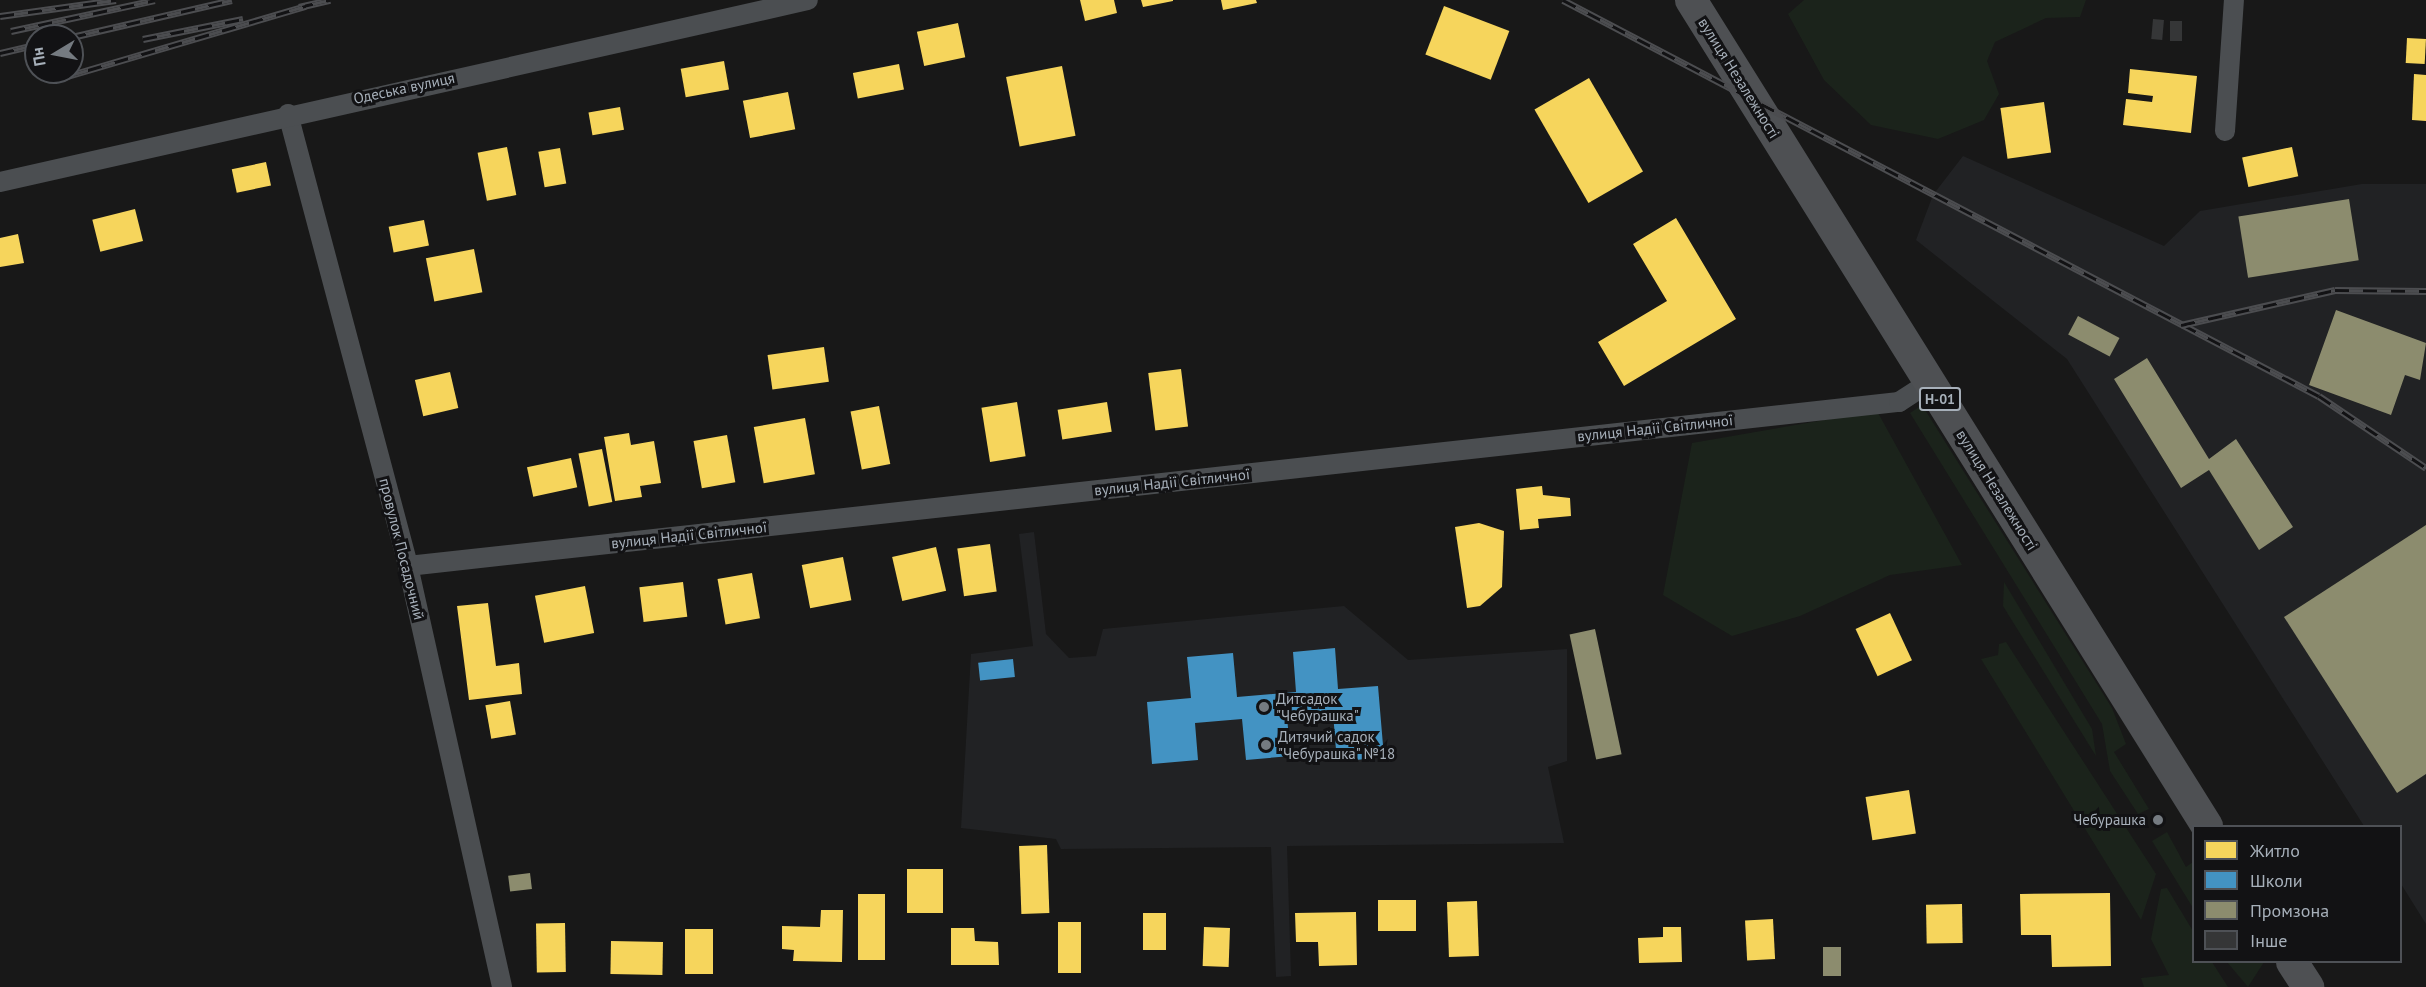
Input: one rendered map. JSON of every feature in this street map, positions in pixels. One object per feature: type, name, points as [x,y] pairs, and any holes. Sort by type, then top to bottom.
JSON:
[{"type":"main road","name":"вулиця Незалежності","points":[[1691,0],[2206,825]]},
{"type":"main road","points":[[2293,963],[2308,987]]},
{"type":"street","name":"Одеська вулиця","points":[[0,182],[288,114],[808,0]]},
{"type":"street","points":[[2225,132],[2234,0]]},
{"type":"street","name":"провулок Посадочний","points":[[288,114],[408,566],[502,987]]},
{"type":"street","name":"вулиця Надії Світличної","points":[[408,566],[1899,402],[1930,382]]},
{"type":"shaded area","points":[[1804,0],[2086,0],[2080,17],[2046,18],[1995,42],[1987,61],[1999,94],[1984,120],[1938,139],[1871,125],[1824,80],[1788,14]]},
{"type":"shaded area","points":[[1963,156],[2164,246],[2200,211],[2362,184],[2426,184],[2426,924],[2402,886],[2402,825],[2363,825],[2067,359],[1916,240],[1933,195]]},
{"type":"shaded area","points":[[1922,405],[2112,708],[2126,744],[2114,752],[2149,809],[2138,814],[2110,771],[2102,724],[1910,413]]},
{"type":"shaded area","points":[[1877,411],[1962,565],[1890,575],[1800,616],[1732,636],[1663,595],[1692,443]]},
{"type":"shaded area","name":"Дитячий садок \"Чебурашка\" №18","points":[[1034,532],[1046,634],[1069,658],[1096,656],[1103,629],[1344,606],[1408,660],[1567,649],[1567,761],[1548,767],[1564,843],[1287,846],[1291,976],[1276,977],[1271,847],[1061,849],[1056,839],[961,828],[971,654],[1033,646],[1019,534]]},
{"type":"shaded area","points":[[2004,582],[2092,729],[2096,756],[2003,606]]},
{"type":"shaded area","points":[[2006,642],[2156,874],[2141,920],[1981,659],[1998,655],[1999,644]]},
{"type":"shaded area","points":[[2167,832],[2186,867],[2192,863],[2192,906],[2152,841]]},
{"type":"shaded area","points":[[2167,888],[2192,929],[2192,963],[2213,963],[2228,987],[2144,987],[2141,978],[2169,975],[2151,939],[2161,889]]},
{"type":"shaded area","points":[[2228,963],[2263,963],[2248,987]]},
{"type":"building: Житло","points":[[1080,0],[1114,0],[1117,13],[1085,21]]},
{"type":"building: Житло","points":[[1141,0],[1173,0],[1173,1],[1143,7]]},
{"type":"building: Житло","points":[[1221,0],[1256,0],[1257,3],[1223,10]]},
{"type":"building: Житло","points":[[1444,6],[1509,31],[1491,80],[1425,55]]},
{"type":"building: Житло","points":[[958,23],[965,57],[924,66],[917,32]]},
{"type":"building: Житло","points":[[2407,38],[2426,39],[2425,64],[2406,63]]},
{"type":"building: Житло","points":[[724,61],[729,90],[686,97],[681,69]]},
{"type":"building: Житло","points":[[899,64],[904,90],[858,98],[853,73]]},
{"type":"building: Житло","points":[[1062,66],[1076,136],[1020,147],[1006,77]]},
{"type":"building: Житло","points":[[2130,69],[2197,76],[2191,133],[2123,125],[2126,99],[2152,102],[2153,96],[2128,93]]},
{"type":"building: Житло","points":[[2414,74],[2426,75],[2426,121],[2412,120]]},
{"type":"building: Житло","points":[[1589,78],[1643,172],[1588,203],[1534,110]]},
{"type":"building: Житло","points":[[788,92],[795,129],[750,138],[743,101]]},
{"type":"building: Житло","points":[[2044,102],[2051,153],[2008,159],[2000,108]]},
{"type":"building: Житло","points":[[620,107],[624,130],[592,135],[588,113]]},
{"type":"building: Житло","points":[[507,147],[516,195],[487,201],[478,153]]},
{"type":"building: Житло","points":[[2292,147],[2298,176],[2248,187],[2242,158]]},
{"type":"building: Житло","points":[[560,148],[566,183],[545,187],[538,152]]},
{"type":"building: Житло","points":[[266,162],[271,185],[237,193],[232,169]]},
{"type":"building: Житло","points":[[135,209],[143,241],[100,252],[92,220]]},
{"type":"building: Житло","points":[[1676,218],[1736,319],[1624,386],[1598,342],[1667,301],[1633,244]]},
{"type":"building: Житло","points":[[424,220],[429,246],[394,252],[389,227]]},
{"type":"building: Житло","points":[[18,234],[24,263],[0,267],[0,238]]},
{"type":"building: Житло","points":[[474,249],[482,292],[434,302],[426,258]]},
{"type":"building: Житло","points":[[824,347],[829,382],[772,390],[768,355]]},
{"type":"building: Житло","points":[[1181,369],[1188,427],[1155,431],[1148,373]]},
{"type":"building: Житло","points":[[450,372],[458,408],[423,416],[415,380]]},
{"type":"building: Житло","points":[[1017,402],[1026,456],[990,462],[981,408]]},
{"type":"building: Житло","points":[[1107,402],[1112,432],[1062,439],[1058,410]]},
{"type":"building: Житло","points":[[879,406],[890,464],[862,469],[851,412]]},
{"type":"building: Житло","points":[[805,418],[815,474],[764,483],[754,427]]},
{"type":"building: Житло","points":[[629,433],[631,445],[654,441],[661,483],[640,486],[642,497],[615,501],[604,437]]},
{"type":"building: Житло","points":[[727,435],[735,482],[702,488],[694,441]]},
{"type":"building: Житло","points":[[602,449],[612,502],[589,507],[578,454]]},
{"type":"building: Житло","points":[[571,458],[577,487],[533,497],[527,467]]},
{"type":"building: Житло","points":[[1542,486],[1543,495],[1570,498],[1571,516],[1538,519],[1539,528],[1520,530],[1516,489]]},
{"type":"building: Житло","points":[[1479,523],[1504,531],[1502,587],[1480,606],[1467,608],[1455,527]]},
{"type":"building: Житло","points":[[990,544],[997,592],[964,596],[957,549]]},
{"type":"building: Житло","points":[[936,547],[946,591],[902,601],[892,557]]},
{"type":"building: Житло","points":[[843,557],[851,600],[810,608],[802,565]]},
{"type":"building: Житло","points":[[752,573],[760,618],[726,624],[718,579]]},
{"type":"building: Житло","points":[[683,582],[687,617],[644,622],[639,587]]},
{"type":"building: Житло","points":[[585,586],[594,633],[544,643],[535,596]]},
{"type":"building: Житло","points":[[488,603],[496,666],[519,663],[522,694],[469,700],[457,606]]},
{"type":"building: Житло","points":[[1890,613],[1912,660],[1878,676],[1856,629]]},
{"type":"building: Житло","points":[[510,701],[516,734],[491,739],[485,705]]},
{"type":"building: Житло","points":[[1909,790],[1916,833],[1872,840],[1866,797]]},
{"type":"building: Житло","points":[[1047,845],[1049,913],[1021,914],[1019,846]]},
{"type":"building: Житло","points":[[907,869],[943,869],[943,913],[907,913]]},
{"type":"building: Житло","points":[[2110,893],[2111,966],[2052,967],[2051,935],[2021,935],[2020,894]]},
{"type":"building: Житло","points":[[858,894],[885,894],[885,960],[858,960]]},
{"type":"building: Житло","points":[[1378,900],[1416,900],[1416,931],[1378,931]]},
{"type":"building: Житло","points":[[1477,901],[1479,956],[1449,957],[1447,902]]},
{"type":"building: Житло","points":[[1962,904],[1963,943],[1927,944],[1926,905]]},
{"type":"building: Житло","points":[[821,910],[843,910],[842,962],[793,961],[794,950],[782,949],[782,926],[820,927]]},
{"type":"building: Житло","points":[[1356,912],[1357,965],[1319,966],[1318,942],[1296,942],[1295,913]]},
{"type":"building: Житло","points":[[1143,913],[1166,913],[1166,950],[1143,950]]},
{"type":"building: Житло","points":[[1773,919],[1775,959],[1747,960],[1745,920]]},
{"type":"building: Житло","points":[[1058,922],[1081,922],[1081,973],[1058,973]]},
{"type":"building: Житло","points":[[565,923],[566,972],[537,972],[536,924]]},
{"type":"building: Житло","points":[[1204,927],[1230,928],[1229,967],[1203,966]]},
{"type":"building: Житло","points":[[1663,927],[1681,927],[1682,962],[1639,963],[1638,938],[1663,937]]},
{"type":"building: Житло","points":[[951,928],[974,928],[975,941],[998,942],[999,965],[951,965]]},
{"type":"building: Житло","points":[[685,929],[713,929],[713,974],[685,974]]},
{"type":"building: Житло","points":[[611,941],[663,942],[662,975],[610,974]]},
{"type":"building: Школи","name":"Дитсадок \"Чебурашка\"","points":[[1335,648],[1338,689],[1378,686],[1384,757],[1337,762],[1333,713],[1287,718],[1291,756],[1246,760],[1242,719],[1195,723],[1198,760],[1152,764],[1147,702],[1191,698],[1187,657],[1233,653],[1237,697],[1296,692],[1293,652]]},
{"type":"building: Школи","points":[[1013,659],[1015,677],[980,681],[978,663]]},
{"type":"building: Промзона","points":[[2349,199],[2359,260],[2248,278],[2238,217]]},
{"type":"building: Промзона","points":[[2336,310],[2426,343],[2420,380],[2405,375],[2391,415],[2309,385]]},
{"type":"building: Промзона","points":[[2078,316],[2119,338],[2110,357],[2068,335]]},
{"type":"building: Промзона","points":[[2147,358],[2209,459],[2236,439],[2293,527],[2259,550],[2209,470],[2181,488],[2114,379]]},
{"type":"building: Промзона","points":[[2426,525],[2426,774],[2397,793],[2284,617]]},
{"type":"building: Промзона","points":[[1595,629],[1622,754],[1596,760],[1570,634]]},
{"type":"building: Промзона","points":[[530,873],[532,889],[510,892],[508,876]]},
{"type":"building: Промзона","points":[[1823,947],[1841,947],[1841,976],[1823,976]]},
{"type":"building: Інше","points":[[2153,19],[2164,20],[2162,40],[2151,39]]},
{"type":"building: Інше","points":[[2170,21],[2182,21],[2182,41],[2170,41]]},
{"type":"railway","points":[[0,16],[116,0]]},
{"type":"railway","points":[[11,31],[155,0]]},
{"type":"railway","points":[[84,34],[232,0]]},
{"type":"railway","points":[[299,7],[330,0]]},
{"type":"railway","points":[[1563,0],[2319,396],[2426,468]]},
{"type":"railway","points":[[84,71],[306,6]]},
{"type":"railway","points":[[143,39],[243,19]]},
{"type":"railway","points":[[0,53],[24,48]]},
{"type":"railway","points":[[2181,325],[2335,290],[2426,291]]},
{"type":"place","name":"Дитсадок \"Чебурашка\"","points":[[1264,707]]},
{"type":"place","name":"Дитячий садок \"Чебурашка\" №18","points":[[1266,745]]},
{"type":"place","name":"Чебурашка","points":[[2158,820]]}]
